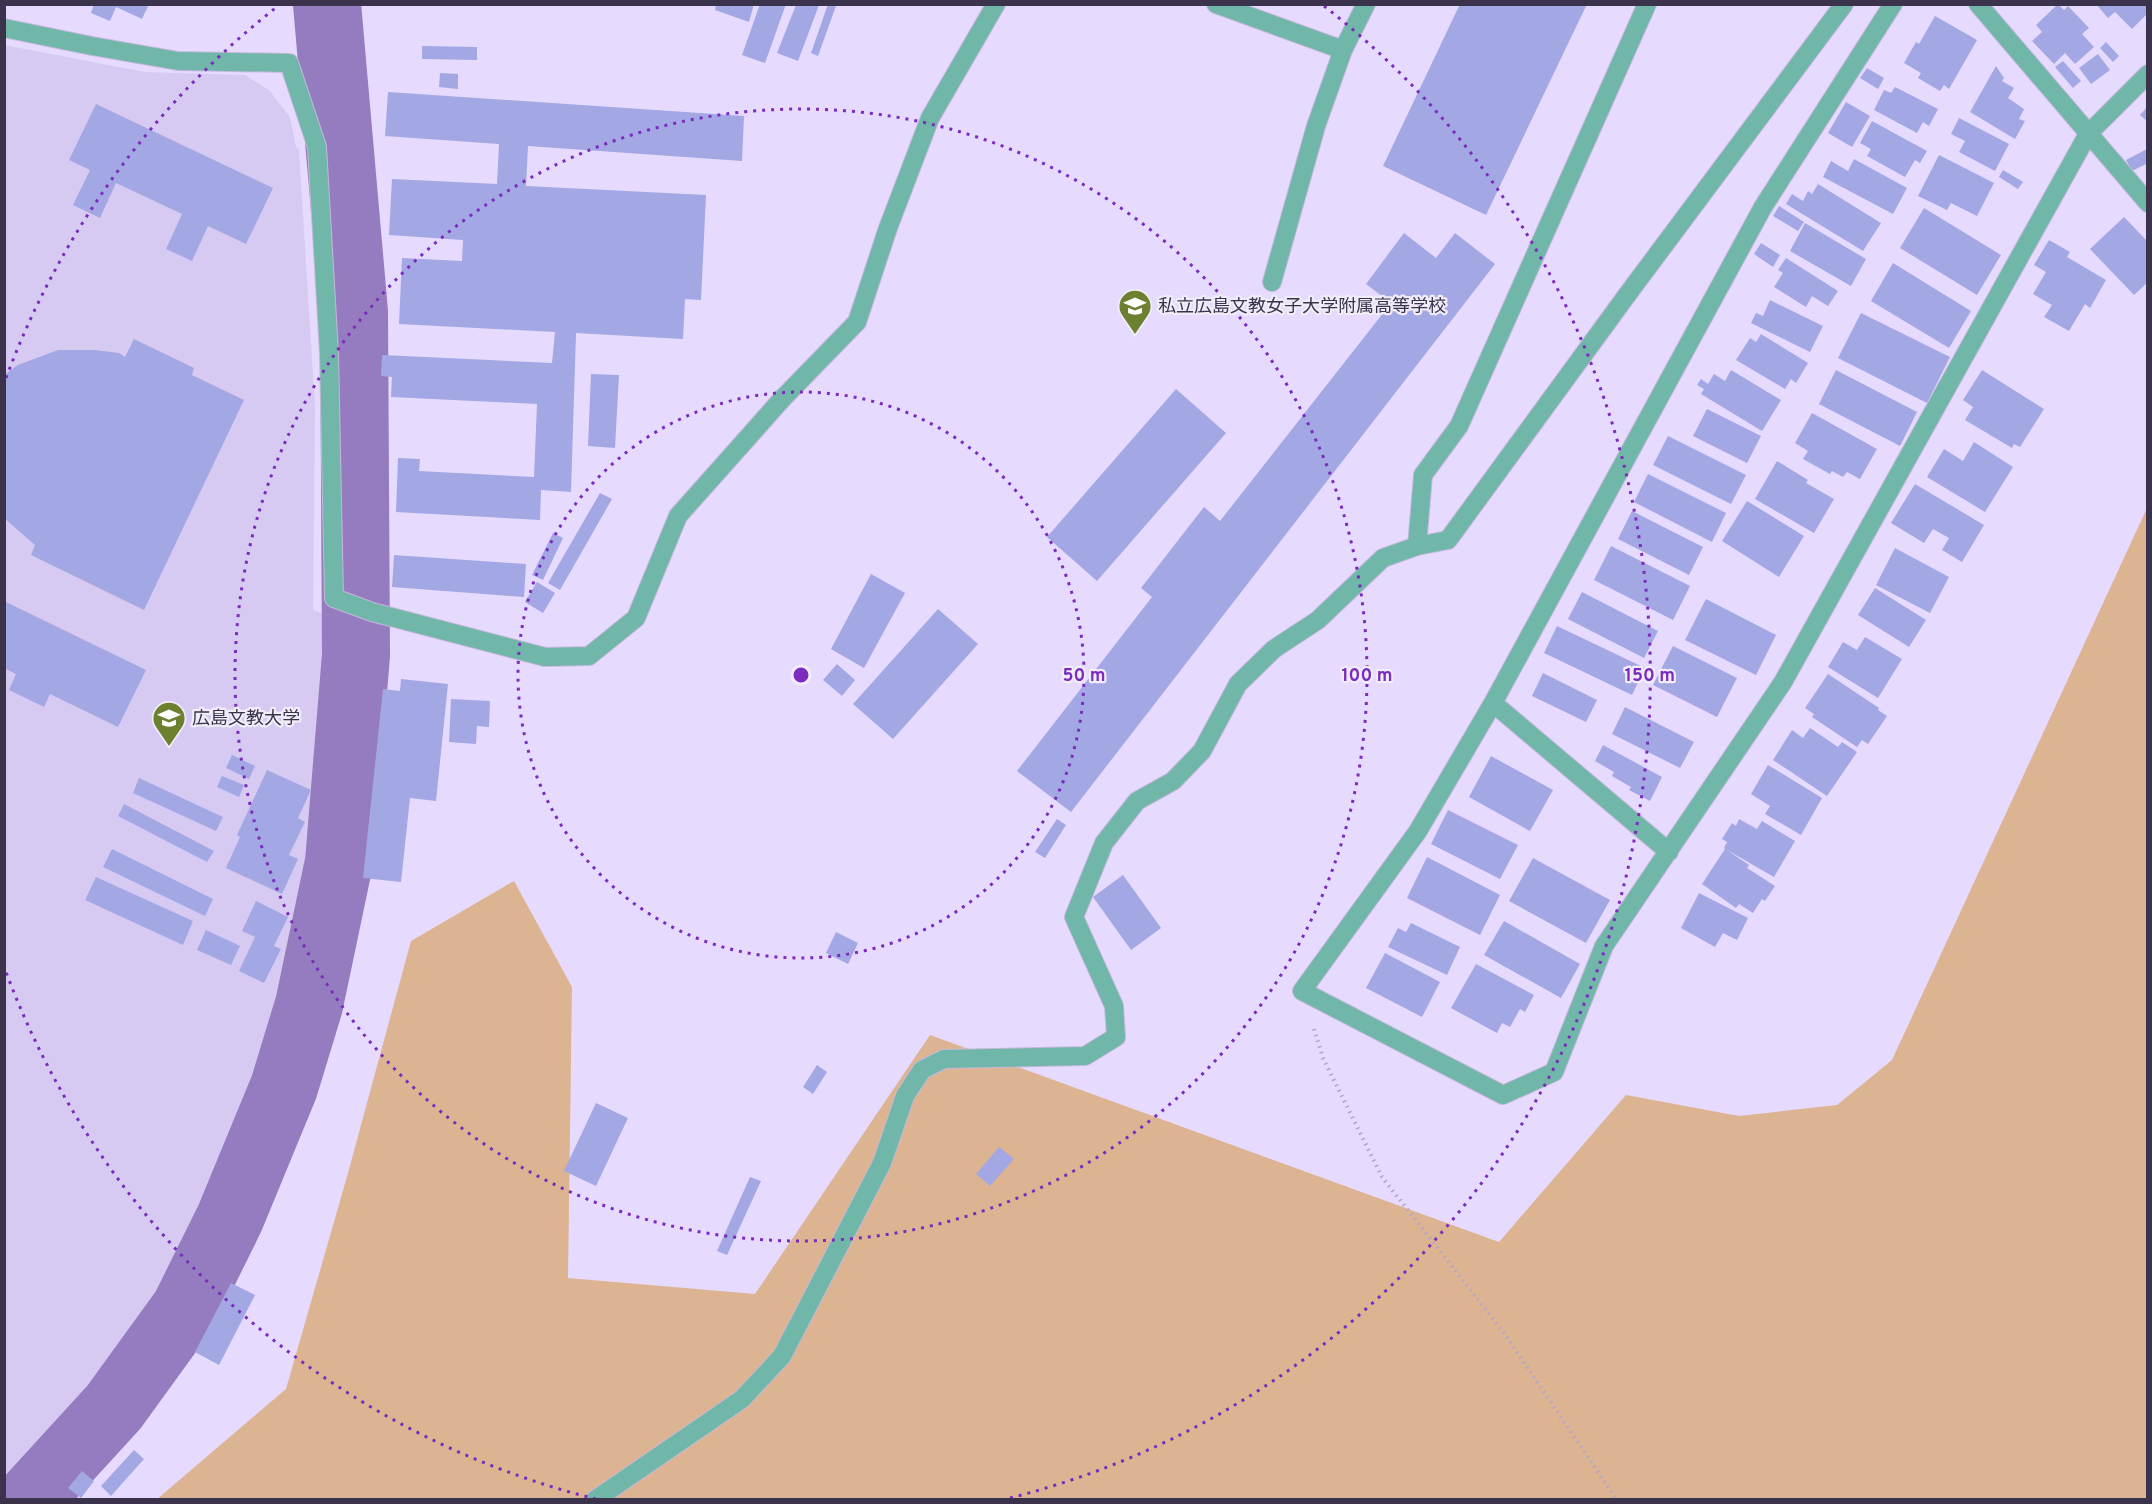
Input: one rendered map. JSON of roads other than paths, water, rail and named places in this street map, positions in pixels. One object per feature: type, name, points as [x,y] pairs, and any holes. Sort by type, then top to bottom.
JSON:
[{"type":"street","points":[[4,28],[178,61],[289,63],[317,147],[328,353],[334,598],[372,612],[545,657],[589,656],[636,618],[678,516],[783,398],[857,322],[888,228],[930,118],[996,4]]},
{"type":"street","points":[[1216,4],[1343,50]]},
{"type":"street","points":[[1272,282],[1316,126],[1343,50],[1366,4]]},
{"type":"street","points":[[1417,546],[1423,475],[1459,426],[1647,4]]},
{"type":"street","points":[[595,1500],[742,1399],[783,1356],[882,1163],[905,1096],[922,1070],[944,1059],[1085,1056],[1116,1036],[1114,1006],[1074,917],[1104,843],[1137,801],[1173,781],[1202,751],[1238,684],[1274,649],[1318,620],[1383,558],[1417,546],[1448,540],[1844,4]]},
{"type":"street","points":[[1893,4],[1763,207],[1493,703],[1418,831],[1302,991],[1503,1095],[1554,1072],[1604,946],[1783,682],[2088,134],[2148,74]]},
{"type":"street","points":[[1978,4],[2148,203]]},
{"type":"street","points":[[1493,703],[1669,852]]},
{"type":"waterway","points":[[29,1500],[114,1407],[185,1309],[230,1218],[284,1087],[309,1005],[339,862],[356,655],[354,312],[327,4]]},
{"type":"place","name":"私立広島文教女子大学附属高等学校","points":[[1135,335]]},
{"type":"place","name":"広島文教大学","points":[[169,747]]}]
